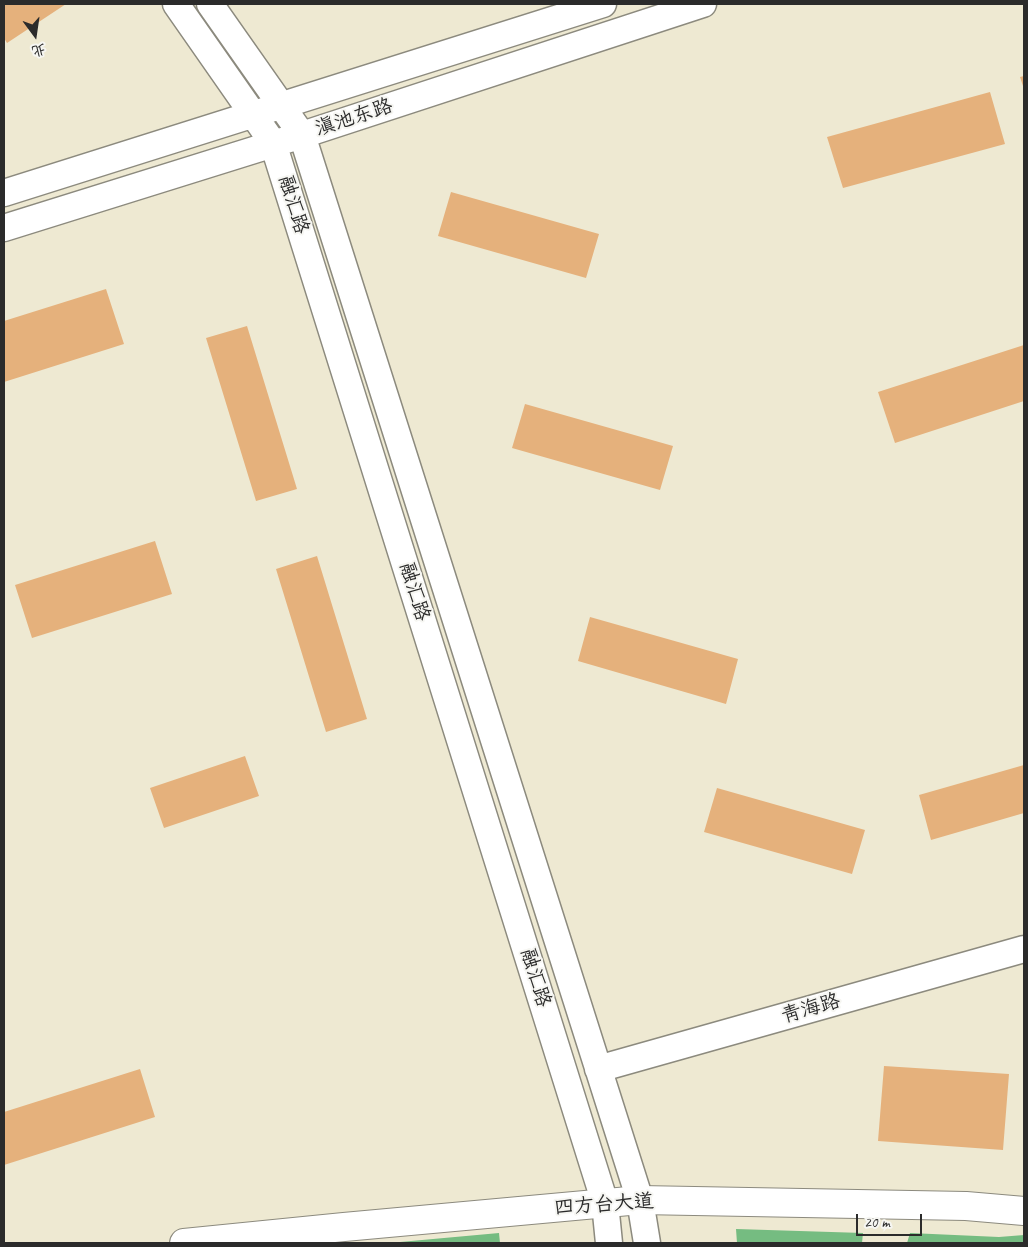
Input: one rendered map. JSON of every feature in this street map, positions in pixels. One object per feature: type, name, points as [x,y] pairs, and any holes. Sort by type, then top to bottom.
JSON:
[{"type":"main road","name":"四方台大道","points":[[184,1243],[640,1200],[966,1206],[1024,1211]]},
{"type":"street","name":"融汇路","points":[[176,4],[273,143],[605,1203],[609,1243]]},
{"type":"street","name":"融汇路","points":[[210,4],[302,135],[640,1200],[647,1243]]},
{"type":"street","name":"滇池东路","points":[[4,193],[603,4]]},
{"type":"street","name":"滇池东路","points":[[4,228],[302,135],[703,4]]},
{"type":"street","name":"青海路","points":[[598,1069],[1024,949]]},
{"type":"green space","points":[[736,1229],[863,1233],[862,1243],[737,1243]]},
{"type":"green space","points":[[499,1233],[500,1243],[389,1243]]},
{"type":"green space","points":[[910,1233],[999,1237],[1024,1235],[1024,1243],[907,1243]]},
{"type":"building","points":[[4,4],[66,4],[7,43],[4,38]]},
{"type":"building","points":[[1024,76],[1024,89],[1020,77]]},
{"type":"building","points":[[990,92],[1005,144],[843,188],[827,137]]},
{"type":"building","points":[[451,192],[599,234],[586,278],[438,236]]},
{"type":"building","points":[[106,289],[124,344],[4,382],[4,321]]},
{"type":"building","points":[[247,326],[297,489],[256,501],[206,338]]},
{"type":"building","points":[[1024,345],[1024,401],[895,443],[878,392]]},
{"type":"building","points":[[525,404],[673,446],[660,490],[512,448]]},
{"type":"building","points":[[155,541],[172,594],[32,638],[15,585]]},
{"type":"building","points":[[317,556],[367,719],[326,732],[276,569]]},
{"type":"building","points":[[590,617],[738,659],[726,704],[578,661]]},
{"type":"building","points":[[245,756],[259,796],[164,828],[150,788]]},
{"type":"building","points":[[1024,765],[1024,813],[931,840],[919,795]]},
{"type":"building","points":[[717,788],[865,830],[852,874],[704,832]]},
{"type":"building","points":[[884,1066],[1009,1074],[1003,1150],[878,1141]]},
{"type":"building","points":[[140,1069],[155,1117],[4,1165],[4,1112]]}]
